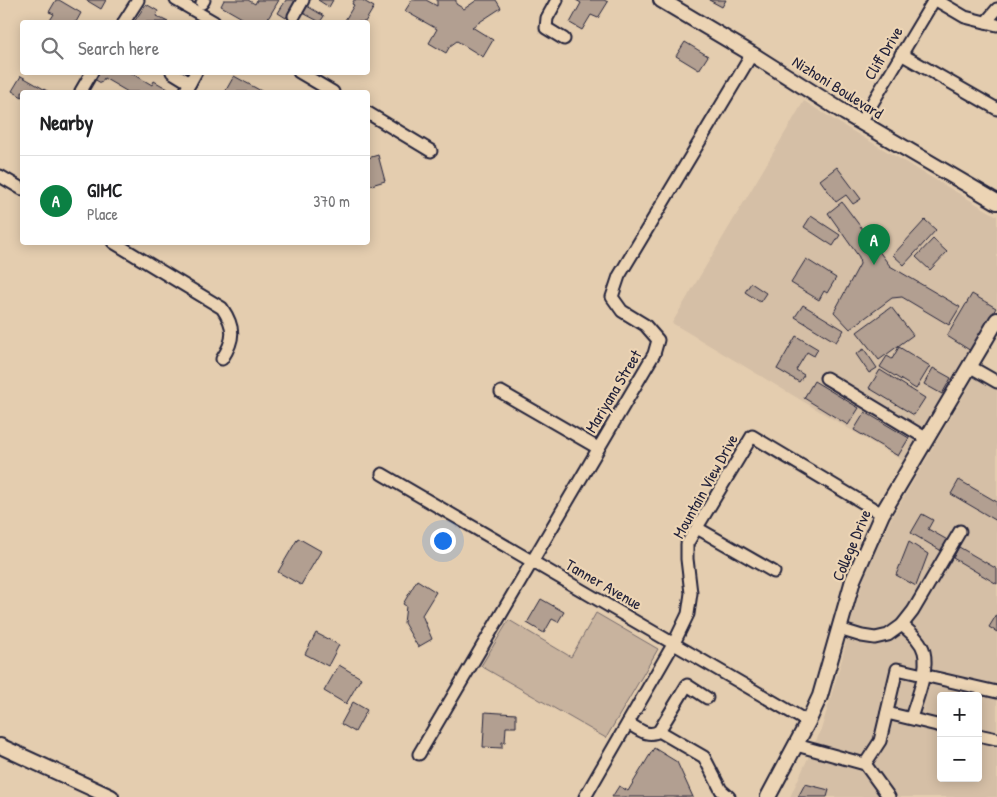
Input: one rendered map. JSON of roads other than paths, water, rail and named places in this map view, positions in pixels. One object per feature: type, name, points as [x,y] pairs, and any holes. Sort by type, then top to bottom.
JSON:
[{"type":"main road","name":"Nizhoni Boulevard","points":[[661,0],[861,122],[997,202]]},
{"type":"main road","name":"College Drive","points":[[768,797],[820,696],[854,580],[882,514],[997,320]]},
{"type":"main road","points":[[0,746],[111,797]]},
{"type":"street","points":[[125,20],[138,0]]},
{"type":"street","points":[[176,0],[211,20]]},
{"type":"street","points":[[294,16],[304,0]]},
{"type":"street","points":[[557,0],[546,18],[546,28],[564,39]]},
{"type":"street","points":[[935,0],[965,16],[991,24],[997,9]]},
{"type":"street","name":"Cliff Drive","points":[[861,122],[935,0]]},
{"type":"street","name":"Mariyana Street","points":[[419,754],[654,354],[658,340],[645,325],[622,311],[612,297],[619,276],[752,54]]},
{"type":"street","points":[[901,54],[997,109]]},
{"type":"street","points":[[82,90],[90,75]]},
{"type":"street","points":[[175,75],[187,88],[194,75]]},
{"type":"street","points":[[304,75],[330,90]]},
{"type":"street","points":[[370,114],[431,151]]},
{"type":"street","points":[[0,176],[20,188]]},
{"type":"street","points":[[118,245],[222,308],[230,320],[232,331],[231,342],[222,359]]},
{"type":"street","points":[[969,366],[997,382]]},
{"type":"street","points":[[826,378],[927,440]]},
{"type":"street","points":[[501,392],[598,448]]},
{"type":"street","name":"Mountain View Drive","points":[[585,797],[674,644],[688,614],[691,593],[687,544],[752,436],[882,514]]},
{"type":"street","name":"Tanner Avenue","points":[[382,474],[808,722]]},
{"type":"street","points":[[697,528],[774,572]]},
{"type":"street","points":[[839,629],[874,638],[888,635],[902,625],[960,531]]},
{"type":"street","points":[[902,625],[914,636],[925,654],[923,674],[911,718]]},
{"type":"street","points":[[865,764],[880,741],[897,669],[997,692]]},
{"type":"street","points":[[628,723],[647,734],[654,734],[659,731],[687,685],[707,698]]},
{"type":"street","points":[[887,713],[937,725]]},
{"type":"street","points":[[659,731],[704,758],[721,790],[729,797]]},
{"type":"street","points":[[982,736],[997,739]]},
{"type":"street","points":[[796,744],[865,764],[888,797]]},
{"type":"place","name":"GIMC","points":[[874,265]]}]
